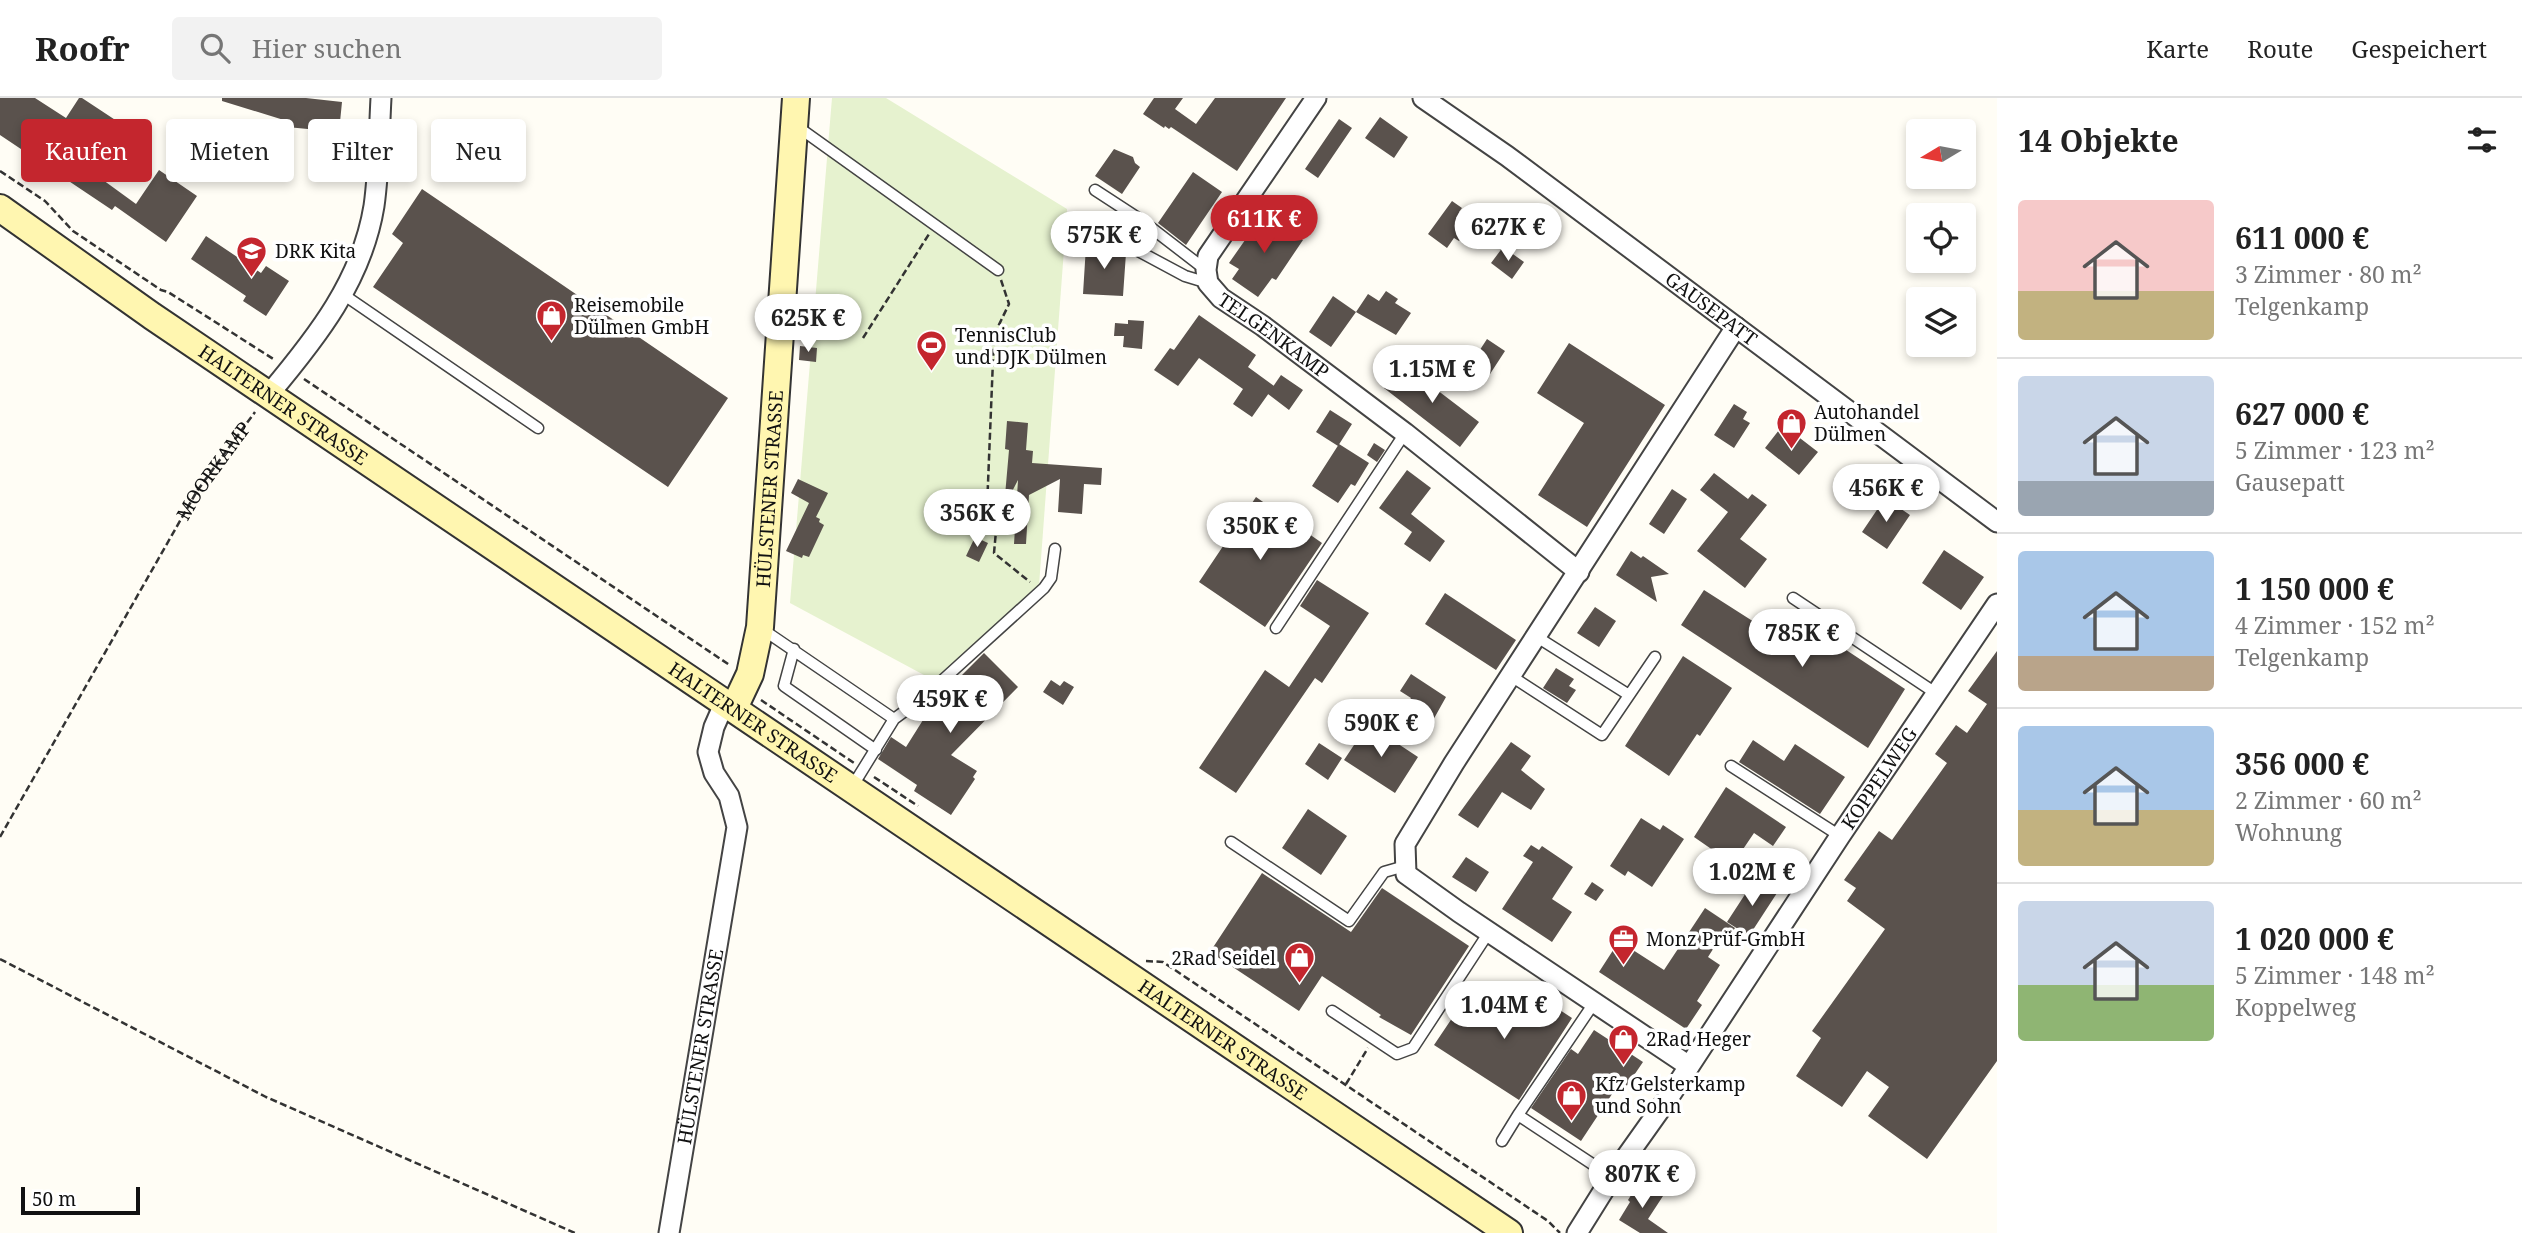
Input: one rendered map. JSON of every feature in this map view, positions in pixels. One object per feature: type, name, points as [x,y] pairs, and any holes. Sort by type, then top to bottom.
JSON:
[{"type":"main road","name":"HÜLSTENER STRASSE","points":[[730,705],[746,683],[760,627],[796,98]]},
{"type":"main road","name":"HALTERNER STRASSE","points":[[0,208],[152,316],[730,705],[857,778],[1509,1233]]},
{"type":"street","points":[[270,393],[344,295],[360,257],[373,207],[381,98]]},
{"type":"street","name":"TELGENKAMP","points":[[1316,98],[1208,256],[1207,276],[1221,298],[1264,326],[1405,433],[1579,572]]},
{"type":"street","name":"GAUSEPATT","points":[[1423,98],[1507,156],[1997,522]]},
{"type":"street","points":[[1689,1066],[1406,874],[1405,844],[1454,763],[1736,327]]},
{"type":"street","name":"KOPPELWEG","points":[[1577,1233],[1997,604]]},
{"type":"street","name":"HÜLSTENER STRASSE","points":[[669,1233],[737,827],[729,796],[714,773],[708,752],[714,727],[730,705]]},
{"type":"lane","points":[[794,125],[998,270]]},
{"type":"lane","points":[[1095,190],[1141,220],[1207,276]]},
{"type":"lane","points":[[1096,235],[1129,246],[1185,276],[1207,276]]},
{"type":"lane","points":[[344,295],[538,428]]},
{"type":"lane","points":[[1276,628],[1405,433]]},
{"type":"lane","points":[[857,778],[894,719],[924,697],[1042,589],[1051,578],[1055,550]]},
{"type":"lane","points":[[1793,597],[1937,694]]},
{"type":"lane","points":[[760,627],[894,719]]},
{"type":"lane","points":[[1536,637],[1629,695]]},
{"type":"lane","points":[[794,649],[784,686],[876,750]]},
{"type":"lane","points":[[1511,676],[1602,735],[1655,657]]},
{"type":"lane","points":[[1731,766],[1840,836]]},
{"type":"lane","points":[[1231,842],[1349,922],[1384,873],[1405,866]]},
{"type":"lane","points":[[1332,1011],[1397,1054],[1413,1048],[1489,932]]},
{"type":"lane","points":[[1502,1141],[1594,1003]]},
{"type":"lane","points":[[1518,1115],[1612,1177]]},
{"type":"path","points":[[0,171],[45,201],[72,231],[160,290],[168,292],[289,370],[730,665],[761,699],[857,778],[920,808]]},
{"type":"path","points":[[863,338],[934,225]]},
{"type":"path","points":[[998,270],[1009,304],[994,335],[987,508],[996,531],[994,553],[1042,589]]},
{"type":"path","name":"MOORKAMP","points":[[0,837],[197,491],[270,393]]},
{"type":"path","points":[[0,959],[266,1097],[575,1233]]},
{"type":"path","points":[[1145,961],[1163,962],[1346,1084],[1548,1222],[1560,1233]]},
{"type":"path","points":[[1346,1084],[1373,1039]]},
{"type":"green space","name":"TennisClub und DJK Dülmen","points":[[832,98],[886,98],[1067,209],[1038,599],[937,682],[790,603]]},
{"type":"building","points":[[0,98],[35,98],[66,118],[79,98],[82,98],[114,119],[21,119],[21,149],[0,135]]},
{"type":"building","points":[[222,98],[306,98],[342,102],[340,119],[308,119],[308,129],[294,128],[294,119],[280,119],[222,101]]},
{"type":"building","points":[[1154,98],[1183,98],[1175,109],[1196,124],[1215,98],[1286,98],[1237,171],[1171,127],[1164,128],[1143,114]]},
{"type":"building","points":[[1380,117],[1408,137],[1394,158],[1365,138]]},
{"type":"building","points":[[1339,119],[1352,128],[1318,178],[1305,169]]},
{"type":"building","points":[[1114,149],[1133,157],[1140,167],[1122,194],[1095,176]]},
{"type":"building","points":[[159,170],[166,175],[166,182],[177,182],[197,196],[166,242],[115,206],[112,210],[70,182],[106,182],[136,204]]},
{"type":"building","points":[[1193,172],[1222,192],[1186,245],[1158,223]]},
{"type":"building","name":"Reisemobile Dülmen GmbH","points":[[422,189],[728,398],[668,487],[373,287],[403,243],[392,234]]},
{"type":"building","points":[[1452,201],[1462,208],[1459,212],[1469,219],[1465,223],[1470,226],[1459,241],[1454,238],[1447,248],[1428,234]]},
{"type":"building","points":[[1264,213],[1303,240],[1276,280],[1272,278],[1258,297],[1232,279],[1239,269],[1229,263]]},
{"type":"building","points":[[206,236],[261,273],[266,266],[289,281],[266,316],[243,301],[246,296],[191,259]]},
{"type":"building","points":[[1086,246],[1110,247],[1126,253],[1123,296],[1083,294]]},
{"type":"building","points":[[1503,247],[1524,262],[1512,279],[1491,263]]},
{"type":"building","points":[[1386,291],[1398,299],[1395,303],[1411,313],[1396,335],[1356,312],[1368,294],[1379,301]]},
{"type":"building","points":[[1333,296],[1356,312],[1331,347],[1309,332]]},
{"type":"building","points":[[1199,315],[1256,355],[1248,367],[1274,386],[1252,417],[1233,404],[1243,389],[1199,358],[1178,386],[1154,370],[1170,348],[1174,350]]},
{"type":"building","points":[[1128,320],[1144,321],[1142,349],[1123,347],[1124,336],[1114,336],[1115,323],[1128,324]]},
{"type":"building","points":[[1487,339],[1505,351],[1490,374],[1472,362]]},
{"type":"building","points":[[1569,343],[1665,405],[1587,527],[1538,495],[1584,423],[1537,393]]},
{"type":"building","points":[[800,346],[817,348],[816,362],[799,360]]},
{"type":"building","points":[[1403,364],[1479,422],[1460,447],[1384,388]]},
{"type":"building","points":[[1281,375],[1303,390],[1289,410],[1268,394]]},
{"type":"building","points":[[1734,404],[1747,412],[1743,419],[1750,423],[1734,448],[1714,435]]},
{"type":"building","points":[[1330,410],[1352,424],[1338,446],[1316,432]]},
{"type":"building","points":[[1007,421],[1028,423],[1026,450],[1033,451],[1032,463],[1102,468],[1101,485],[1084,484],[1082,514],[1058,512],[1060,479],[1029,495],[1026,544],[1014,544],[1018,480],[1004,507],[1009,450],[1005,449]]},
{"type":"building","name":"Autohandel Dülmen","points":[[1783,425],[1818,452],[1799,475],[1765,448]]},
{"type":"building","points":[[1374,443],[1385,450],[1377,462],[1367,455]]},
{"type":"building","points":[[1339,444],[1369,463],[1355,486],[1351,484],[1338,503],[1312,486]]},
{"type":"building","points":[[1407,470],[1431,488],[1411,514],[1445,541],[1430,562],[1404,544],[1412,532],[1379,508]]},
{"type":"building","points":[[1714,473],[1748,499],[1752,494],[1767,505],[1740,539],[1767,559],[1745,588],[1697,551],[1728,512],[1700,490]]},
{"type":"building","points":[[798,479],[828,493],[816,517],[824,525],[809,557],[803,555],[802,558],[786,551],[809,503],[791,493]]},
{"type":"building","points":[[1672,489],[1687,499],[1664,534],[1649,524]]},
{"type":"building","points":[[1256,497],[1322,543],[1265,627],[1199,582]]},
{"type":"building","points":[[1885,498],[1910,515],[1887,549],[1862,532]]},
{"type":"building","points":[[975,537],[988,543],[979,562],[966,556]]},
{"type":"building","points":[[1944,550],[1984,577],[1961,610],[1922,583]]},
{"type":"building","points":[[1631,551],[1669,574],[1651,577],[1657,602],[1616,575]]},
{"type":"building","points":[[1317,580],[1369,613],[1322,683],[1315,678],[1236,793],[1199,768],[1265,670],[1289,687],[1330,626],[1300,606]]},
{"type":"building","points":[[1704,590],[1801,652],[1816,630],[1905,689],[1868,748],[1681,625]]},
{"type":"building","points":[[1445,593],[1516,640],[1496,670],[1425,624]]},
{"type":"building","points":[[1595,607],[1616,621],[1599,647],[1577,633]]},
{"type":"building","points":[[1997,651],[1997,1061],[1927,1159],[1868,1116],[1889,1087],[1867,1071],[1842,1107],[1796,1076],[1821,1038],[1812,1031],[1885,929],[1847,901],[1856,888],[1844,880],[1879,831],[1892,840],[1947,763],[1935,754],[1956,725],[1967,733],[1987,704],[1968,691]]},
{"type":"building","points":[[984,653],[1018,687],[951,755],[977,771],[973,777],[975,779],[951,815],[914,791],[917,785],[878,759],[891,737],[906,747],[923,720],[920,717]]},
{"type":"building","points":[[1683,656],[1732,688],[1669,776],[1625,746]]},
{"type":"building","points":[[1556,668],[1574,679],[1569,686],[1576,690],[1567,703],[1543,688]]},
{"type":"building","points":[[1411,674],[1446,697],[1427,731],[1401,714],[1411,698],[1400,691]]},
{"type":"building","points":[[1051,680],[1060,686],[1064,681],[1074,687],[1063,705],[1043,692]]},
{"type":"building","points":[[1368,724],[1418,757],[1395,793],[1344,760]]},
{"type":"building","points":[[1753,740],[1784,761],[1795,744],[1845,777],[1820,814],[1739,762]]},
{"type":"building","points":[[1511,742],[1531,756],[1521,770],[1545,789],[1531,810],[1502,792],[1478,828],[1458,815]]},
{"type":"building","points":[[1319,743],[1342,758],[1328,780],[1305,764]]},
{"type":"building","points":[[1726,787],[1786,827],[1773,846],[1754,833],[1733,864],[1694,837]]},
{"type":"building","points":[[1308,809],[1347,836],[1321,875],[1282,848]]},
{"type":"building","points":[[1641,818],[1660,830],[1663,825],[1684,839],[1652,887],[1628,871],[1625,876],[1610,866]]},
{"type":"building","points":[[1531,845],[1539,850],[1542,846],[1573,867],[1552,899],[1572,912],[1552,942],[1502,909],[1533,862],[1523,856]]},
{"type":"building","points":[[1466,857],[1489,872],[1476,892],[1452,877]]},
{"type":"building","points":[[1262,873],[1351,932],[1382,888],[1469,946],[1411,1035],[1379,1017],[1381,1015],[1322,976],[1299,1011],[1210,952]]},
{"type":"building","points":[[1755,879],[1777,893],[1749,936],[1727,922]]},
{"type":"building","points":[[1592,882],[1604,890],[1596,901],[1584,894]]},
{"type":"building","points":[[1705,908],[1735,928],[1728,939],[1722,935],[1708,957],[1720,965],[1697,1001],[1702,1005],[1686,1029],[1599,972],[1619,941],[1664,970]]},
{"type":"building","points":[[1469,993],[1514,1023],[1534,993],[1572,1018],[1519,1100],[1434,1045]]},
{"type":"building","points":[[1594,1030],[1643,1062],[1626,1087],[1620,1082],[1581,1141],[1531,1108],[1571,1049],[1578,1054]]},
{"type":"building","points":[[1640,1181],[1663,1196],[1648,1219],[1668,1233],[1640,1233],[1619,1220]]},
{"type":"place","name":"DRK Kita","points":[[252,278]]},
{"type":"place","name":"Reisemobile Dülmen GmbH","points":[[551,343]]},
{"type":"place","name":"TennisClub und DJK Dülmen","points":[[932,373]]},
{"type":"place","name":"Autohandel Dülmen","points":[[1791,450]]},
{"type":"place","name":"Monz Prüf-GmbH","points":[[1623,966]]},
{"type":"place","name":"2Rad Seidel","points":[[1299,985]]},
{"type":"place","name":"2Rad Heger","points":[[1623,1066]]},
{"type":"place","name":"Kfz Gelsterkamp und Sohn","points":[[1572,1122]]}]
